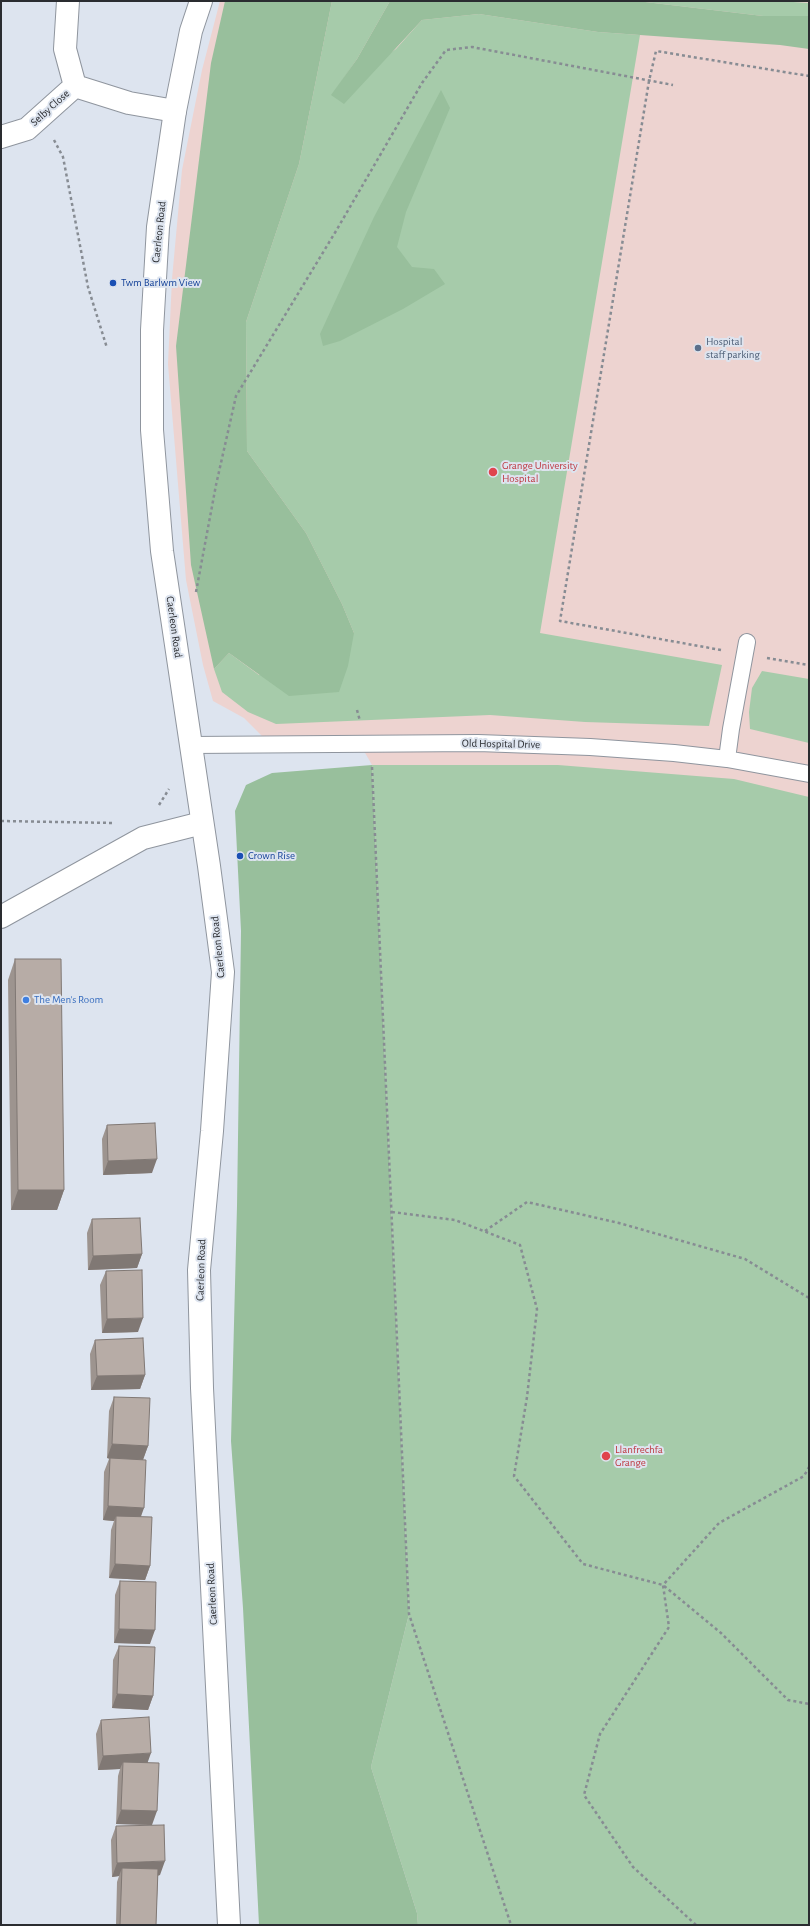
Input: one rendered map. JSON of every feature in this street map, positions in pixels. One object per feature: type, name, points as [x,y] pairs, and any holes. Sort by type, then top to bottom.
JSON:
[{"type":"main road","points":[[68,1],[65,49],[75,86],[129,103],[175,111]]},
{"type":"main road","name":"Caerleon Road","points":[[201,1],[191,31],[175,111],[158,227],[152,330],[152,430],[162,551],[223,972],[212,1131],[200,1270],[202,1388],[229,1925]]},
{"type":"main road","name":"Selby Close","points":[[1,137],[27,129],[75,86]]},
{"type":"main road","points":[[1,917],[143,838],[202,823]]},
{"type":"lane","points":[[727,759],[746,648]]},
{"type":"lane","name":"Old Hospital Drive","points":[[191,745],[478,743],[590,747],[674,753],[727,759],[809,774]]},
{"type":"path","points":[[194,600],[199,585],[216,485],[236,396],[340,224],[422,83],[446,50],[472,47],[673,85]]},
{"type":"path","points":[[809,76],[656,51],[649,80],[560,621],[746,648],[809,665]]},
{"type":"path","points":[[41,117],[63,157],[88,287],[107,348]]},
{"type":"path","points":[[357,710],[372,765],[409,1614],[511,1925]]},
{"type":"path","points":[[158,806],[169,790],[170,785]]},
{"type":"path","points":[[1,821],[115,822]]},
{"type":"path","points":[[484,1232],[527,1202],[619,1223],[745,1259],[809,1298]]},
{"type":"path","points":[[392,1212],[455,1220],[520,1245],[537,1309],[527,1397],[514,1476],[583,1564],[663,1585],[721,1633],[788,1700],[809,1704]]},
{"type":"path","points":[[696,1925],[633,1867],[584,1795],[600,1734],[669,1627],[663,1585],[718,1523],[804,1476],[809,1467]]},
{"type":"shaded area","points":[[220,1],[809,1],[809,1925],[418,1925],[417,1913],[371,1767],[409,1614],[372,765],[360,744],[270,744],[244,718],[213,701],[203,665],[186,580],[168,364],[172,279],[182,170],[202,70]]},
{"type":"green space","points":[[225,1],[332,1],[299,164],[246,322],[247,451],[306,533],[342,604],[354,633],[348,666],[339,692],[289,696],[229,653],[214,669],[191,565],[176,346],[211,63]]},
{"type":"green space","points":[[332,1],[390,1],[357,59],[332,95],[396,49],[422,20],[479,14],[598,32],[640,35],[540,633],[722,665],[709,726],[585,722],[490,715],[276,724],[248,712],[222,692],[214,669],[229,653],[259,675],[354,633],[342,604],[306,533],[247,451],[246,322],[299,164]]},
{"type":"green space","points":[[390,1],[637,1],[763,16],[809,16],[809,49],[780,45],[598,32],[479,14],[422,20],[344,104],[331,95],[357,59]]},
{"type":"green space","points":[[637,1],[778,1],[809,3],[809,16],[763,16]]},
{"type":"green space","points":[[441,90],[450,108],[406,212],[397,247],[412,267],[434,269],[445,284],[403,309],[340,341],[323,346],[320,334],[337,297],[374,217]]},
{"type":"green space","points":[[762,671],[809,679],[809,743],[750,729],[749,712],[752,688]]},
{"type":"green space","name":"Llanfrechfa Grange","points":[[372,765],[558,765],[734,779],[809,797],[809,1925],[418,1925],[417,1913],[371,1767],[409,1614]]},
{"type":"green space","points":[[372,765],[409,1614],[371,1767],[417,1913],[418,1925],[259,1925],[243,1608],[231,1441],[237,1206],[241,931],[235,811],[246,785],[272,773]]},
{"type":"building","points":[[15,959],[61,959],[64,1190],[18,1190]]},
{"type":"building","points":[[155,1123],[157,1159],[108,1161],[107,1125]]},
{"type":"building","points":[[140,1218],[142,1254],[93,1256],[92,1219]]},
{"type":"building","points":[[142,1270],[143,1318],[107,1319],[106,1271]]},
{"type":"building","points":[[143,1338],[145,1375],[97,1376],[95,1340]]},
{"type":"building","points":[[114,1397],[150,1398],[148,1446],[112,1444]]},
{"type":"building","points":[[110,1458],[146,1460],[144,1508],[108,1506]]},
{"type":"building","points":[[116,1516],[152,1517],[150,1566],[115,1564]]},
{"type":"building","points":[[120,1581],[156,1582],[155,1630],[119,1629]]},
{"type":"building","points":[[119,1646],[155,1647],[153,1696],[117,1694]]},
{"type":"building","points":[[149,1717],[151,1753],[103,1756],[101,1720]]},
{"type":"building","points":[[123,1762],[159,1763],[157,1811],[121,1810]]},
{"type":"building","points":[[164,1825],[165,1861],[117,1863],[116,1826]]},
{"type":"building","points":[[122,1868],[158,1869],[156,1925],[120,1925]]},
{"type":"place","name":"Twm Barlwm View","points":[[113,283]]},
{"type":"place","name":"Hospital staff parking","points":[[698,348]]},
{"type":"place","name":"Grange University Hospital","points":[[493,472]]},
{"type":"place","name":"Crown Rise","points":[[240,856]]},
{"type":"place","name":"The Men's Room","points":[[26,1000]]},
{"type":"place","name":"Llanfrechfa Grange","points":[[606,1456]]}]
